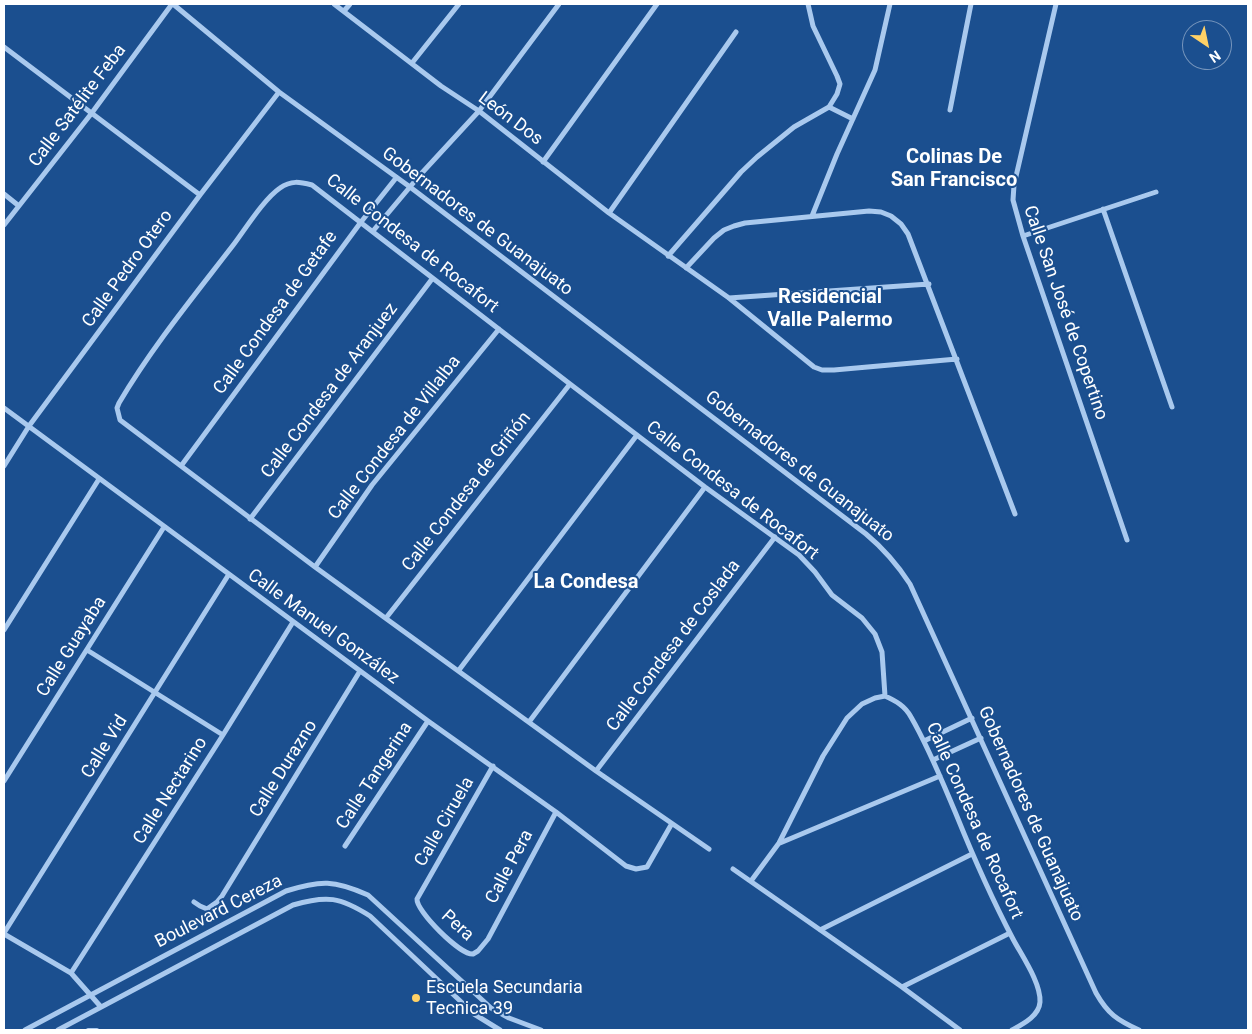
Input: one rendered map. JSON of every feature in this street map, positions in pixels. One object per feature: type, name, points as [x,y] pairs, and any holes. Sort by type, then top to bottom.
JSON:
[{"type":"street","name":"Gobernadores de Guanajuato","points":[[172,4],[279,92],[410,188],[886,550],[910,584],[1096,993],[1104,1007],[1114,1017],[1139,1030]]},
{"type":"street","name":"Calle Satélite Feba","points":[[4,225],[91,114],[172,4]]},
{"type":"street","name":"León Dos","points":[[334,4],[441,86],[479,111],[608,212],[728,298],[814,366],[822,370],[834,370],[957,359]]},
{"type":"street","points":[[344,12],[350,4]]},
{"type":"street","points":[[412,63],[459,4]]},
{"type":"street","points":[[373,231],[479,111],[559,4]]},
{"type":"street","points":[[544,162],[656,4]]},
{"type":"street","points":[[668,256],[756,157],[794,127],[829,107],[837,94],[840,84],[838,76],[813,26],[808,4]]},
{"type":"street","points":[[812,216],[837,154],[875,70],[890,4]]},
{"type":"street","points":[[950,110],[971,4]]},
{"type":"street","name":"Calle San José de Copertino","points":[[1056,4],[1014,185],[1013,200],[1023,236],[1127,540]]},
{"type":"street","points":[[608,212],[736,32]]},
{"type":"street","points":[[4,47],[200,195]]},
{"type":"street","name":"Calle Pedro Otero","points":[[4,466],[30,426],[200,195],[279,92]]},
{"type":"street","points":[[829,107],[853,119]]},
{"type":"street","name":"Calle Condesa de Getafe","points":[[180,466],[361,222],[396,178]]},
{"type":"street","name":"Calle Condesa de Rocafort","points":[[709,849],[671,825],[250,519],[125,424],[118,415],[117,408],[119,403],[155,348],[279,188],[288,183],[299,181],[312,185],[637,435],[799,555],[815,572],[832,595],[870,625],[882,652],[885,696],[899,703],[910,715],[924,741],[972,854],[1037,984],[1039,1008],[1030,1019],[1012,1030]]},
{"type":"street","points":[[1023,236],[1156,192]]},
{"type":"street","points":[[4,194],[19,206]]},
{"type":"street","points":[[1104,209],[1172,407]]},
{"type":"street","points":[[686,268],[714,238],[734,226],[869,211],[881,212],[902,224],[908,234],[928,284],[1015,514]]},
{"type":"street","name":"Calle Condesa de Aranjuez","points":[[250,519],[432,279]]},
{"type":"street","points":[[728,298],[928,284]]},
{"type":"street","name":"Calle Condesa de Villalba","points":[[315,566],[372,485],[499,329]]},
{"type":"street","name":"Calle Condesa de Griñón","points":[[386,618],[570,384]]},
{"type":"street","name":"Calle Manuel González","points":[[4,408],[428,721],[556,812],[626,866],[636,869],[647,866],[671,825]]},
{"type":"street","points":[[459,670],[637,435]]},
{"type":"street","points":[[4,630],[99,479]]},
{"type":"street","points":[[529,722],[705,486]]},
{"type":"street","name":"Calle Guayaba","points":[[4,781],[164,527]]},
{"type":"street","name":"Calle Condesa de Coslada","points":[[596,771],[775,537]]},
{"type":"street","name":"Calle Vid","points":[[4,933],[229,574]]},
{"type":"street","name":"Calle Nectarino","points":[[71,973],[293,622]]},
{"type":"street","points":[[87,650],[223,735]]},
{"type":"street","name":"Calle Durazno","points":[[194,902],[207,909],[217,902],[360,671]]},
{"type":"street","points":[[751,880],[779,843],[823,756],[847,718],[862,704],[874,698],[885,696]]},
{"type":"street","points":[[924,741],[972,718]]},
{"type":"street","name":"Calle Tangerina","points":[[345,846],[428,721]]},
{"type":"street","points":[[933,760],[981,738]]},
{"type":"street","name":"Calle Ciruela","points":[[420,891],[493,766]]},
{"type":"street","points":[[779,843],[940,776]]},
{"type":"street","name":"Calle Pera","points":[[489,936],[556,812]]},
{"type":"street","points":[[820,930],[972,854]]},
{"type":"street","points":[[733,869],[902,987],[960,1030]]},
{"type":"street","name":"Boulevard Cereza","points":[[25,1030],[286,891],[308,884],[331,882],[368,895],[491,1008],[509,1018],[541,1030]]},
{"type":"street","name":"Pera","points":[[420,891],[416,903],[420,910],[465,953],[473,954],[478,951],[489,936]]},
{"type":"street","name":"Boulevard Cereza","points":[[58,1030],[293,905],[329,898],[351,904],[370,916],[474,1014],[500,1030]]},
{"type":"street","points":[[4,933],[71,973],[101,1007]]},
{"type":"street","points":[[902,987],[1010,933]]},
{"type":"lane","points":[[88,1030],[97,1030]]},
{"type":"place","name":"Escuela Secundaria Tecnica 39","points":[[416,998]]},
{"type":"district","name":"Colinas De San Francisco","points":[[954,170]]},
{"type":"district","name":"Residencial Valle Palermo","points":[[830,310]]},
{"type":"district","name":"La Condesa","points":[[586,583]]}]
